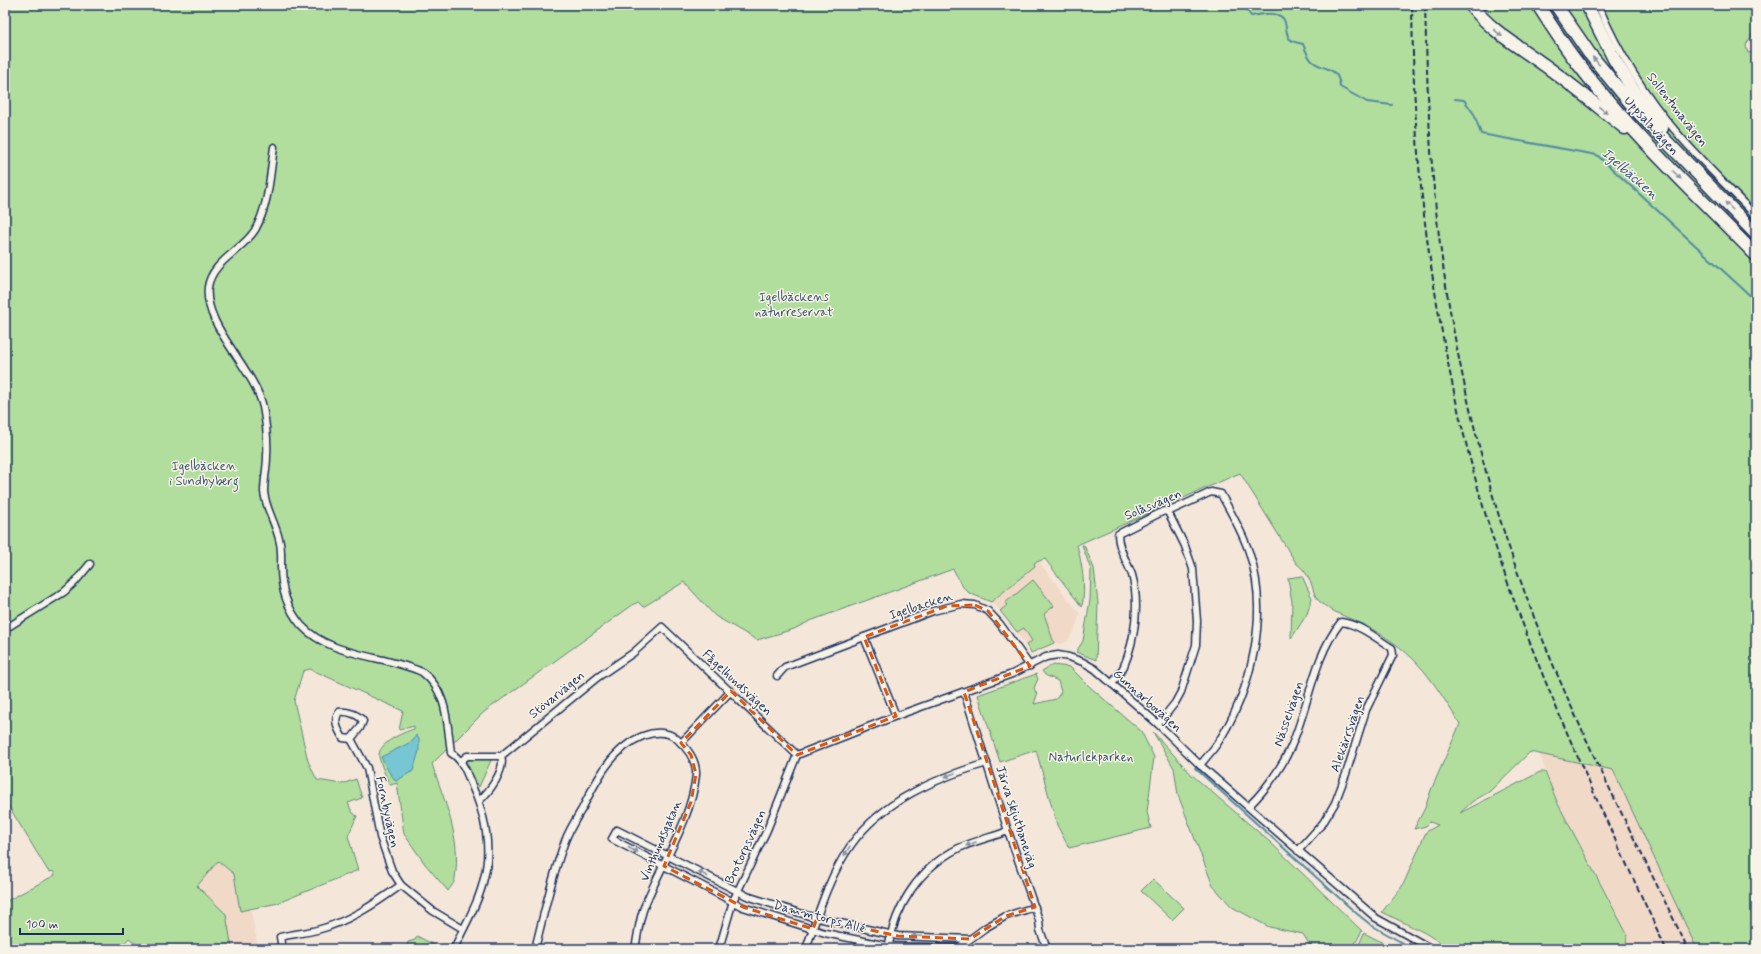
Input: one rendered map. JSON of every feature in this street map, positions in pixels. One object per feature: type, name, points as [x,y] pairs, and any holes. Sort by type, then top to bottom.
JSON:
[{"type":"highway","points":[[1471,5],[1504,38],[1545,66],[1650,147]]},
{"type":"highway","name":"Uppsalavägen","points":[[1538,5],[1579,65],[1650,147],[1756,255]]},
{"type":"highway","name":"Uppsalavägen","points":[[1556,5],[1589,53],[1637,111],[1686,164],[1756,234]]},
{"type":"highway","points":[[1587,5],[1604,39],[1632,88],[1686,164]]},
{"type":"street","name":"Sollentunavägen","points":[[1598,5],[1630,67],[1657,107],[1679,135],[1756,216]]},
{"type":"street","points":[[274,147],[267,195],[258,224],[250,236],[215,271],[208,290],[208,304],[213,318],[246,371],[262,405],[267,455],[265,498],[267,509],[279,538],[282,590],[291,610],[310,634],[335,646],[416,669],[434,682],[442,697],[451,754],[461,761],[479,801],[487,837],[485,873],[479,895],[454,949]]},
{"type":"street","name":"Solåsvägen","points":[[1112,684],[1124,667],[1132,638],[1135,614],[1135,596],[1132,576],[1118,541],[1118,534],[1211,492],[1221,494],[1239,527],[1251,560],[1258,610],[1254,655],[1244,690],[1217,745],[1200,765]]},
{"type":"street","points":[[1158,724],[1175,703],[1181,692],[1196,645],[1197,621],[1193,569],[1185,546],[1168,512]]},
{"type":"street","points":[[5,629],[64,592],[75,582],[90,564]]},
{"type":"street","name":"Igelbacken","points":[[777,676],[786,667],[947,606],[961,604],[975,605],[988,611],[1030,666]]},
{"type":"street","name":"Nässelvägen","points":[[1248,806],[1275,777],[1290,749],[1317,666],[1331,634],[1341,622]]},
{"type":"street","name":"Alekärrsvägen","points":[[1298,852],[1323,823],[1335,804],[1366,710],[1393,655],[1392,648],[1370,633],[1341,622]]},
{"type":"street","name":"Fågelhundsvägen","points":[[662,627],[797,755]]},
{"type":"street","name":"Stövarvägen","points":[[502,756],[598,677],[633,653],[662,627]]},
{"type":"street","points":[[864,637],[896,716]]},
{"type":"street","name":"Gunnarbovägen","points":[[797,755],[896,716],[1012,674],[1046,658],[1058,655],[1069,657],[1083,662],[1112,684],[1298,852],[1376,918],[1432,949]]},
{"type":"street","points":[[681,743],[730,691]]},
{"type":"street","name":"Järva skjutbaneväg","points":[[964,692],[1008,831],[1035,906],[1047,949]]},
{"type":"street","name":"Fornbyvägen","points":[[339,712],[360,717],[363,721],[360,728],[351,739],[343,738],[338,730],[336,722],[339,712]]},
{"type":"street","name":"Vinthundsgatan","points":[[535,949],[565,840],[600,774],[620,751],[634,739],[651,733],[662,733],[673,736],[691,755],[696,774],[691,802],[664,866],[644,906],[635,949]]},
{"type":"street","name":"Fornbyvägen","points":[[351,739],[367,768],[383,849],[392,871],[401,885],[433,911],[463,929]]},
{"type":"street","name":"Brotorpsvägen","points":[[719,949],[733,902],[767,830],[797,755]]},
{"type":"street","points":[[461,761],[468,756],[502,756],[503,760],[501,769],[489,791],[479,801]]},
{"type":"street","points":[[806,949],[827,890],[840,864],[851,845],[876,818],[906,796],[936,781],[987,763]]},
{"type":"street","name":"Dammtorps Allé","points":[[970,939],[891,934],[817,918],[753,898],[617,830],[612,839],[733,902],[750,909],[825,933],[888,947],[958,948],[1006,916],[1035,906]]},
{"type":"street","points":[[888,947],[899,909],[918,881],[931,866],[960,848],[1008,831]]},
{"type":"street","points":[[282,949],[280,937],[318,929],[350,918],[380,901],[401,885]]},
{"type":"highlighted area","points":[[975,605],[988,611],[1030,666],[964,692],[1035,907],[1006,916],[970,939],[898,936],[817,918],[813,929],[743,907],[664,866],[691,802],[696,774],[691,755],[681,743],[731,691],[797,755],[896,716],[864,637],[947,606]]},
{"type":"shaded area","points":[[1039,562],[1080,614],[1075,629],[1068,641],[1062,644],[1054,643],[1031,653],[1006,617],[994,604],[969,593],[1010,571]]},
{"type":"shaded area","points":[[1574,685],[1697,949],[1626,949],[1627,933],[1558,804],[1534,739]]},
{"type":"shaded area","points":[[218,861],[234,874],[240,911],[251,909],[258,949],[169,949],[183,901]]},
{"type":"green space","name":"Igelbäckens naturreservat","points":[[5,5],[1756,5],[1756,28],[1746,45],[1748,53],[1756,51],[1756,949],[1697,949],[1613,770],[1530,752],[1489,792],[1473,801],[1460,813],[1540,772],[1545,772],[1558,804],[1627,934],[1626,949],[1460,949],[1447,947],[1425,933],[1382,912],[1403,885],[1426,832],[1438,825],[1430,822],[1426,826],[1414,829],[1425,808],[1431,790],[1460,724],[1432,681],[1412,658],[1370,628],[1337,613],[1319,601],[1315,596],[1306,574],[1296,563],[1240,473],[1077,545],[1083,576],[1084,591],[1082,607],[1045,559],[1034,563],[1035,566],[991,602],[969,593],[963,587],[953,569],[810,621],[794,629],[757,640],[715,616],[684,582],[643,607],[638,602],[634,604],[484,712],[432,764],[451,820],[456,849],[457,863],[455,880],[448,891],[425,864],[404,834],[397,783],[391,785],[389,784],[379,757],[382,747],[398,735],[414,729],[414,726],[399,730],[403,711],[310,669],[303,671],[294,701],[308,761],[317,780],[342,784],[356,779],[362,798],[348,803],[352,812],[357,816],[348,836],[358,870],[278,903],[240,911],[234,874],[218,861],[197,886],[226,914],[232,949],[142,949],[129,938],[119,949],[5,949],[5,902],[55,875],[54,872],[48,871],[5,800]]},
{"type":"green space","points":[[1082,545],[1084,545],[1094,568],[1098,603],[1096,660],[1076,652],[1083,641],[1090,600],[1091,570]]},
{"type":"green space","points":[[1302,576],[1312,598],[1307,614],[1291,639],[1292,602],[1288,578]]},
{"type":"green space","points":[[1033,580],[1054,606],[1044,614],[1054,643],[1031,653],[1026,645],[1032,641],[1024,628],[1017,632],[1000,611],[1007,605],[1005,603]]},
{"type":"green space","name":"Naturlekparken","points":[[1052,665],[1070,667],[1090,687],[1141,731],[1154,757],[1147,812],[1151,828],[1069,848],[1057,825],[1036,750],[1000,762],[978,695],[1036,674],[1038,679],[1034,688],[1037,695],[1034,704],[1056,699],[1061,692],[1058,681],[1045,675],[1042,671]]},
{"type":"green space","points":[[1153,732],[1192,775],[1270,842],[1362,931],[1352,949],[1312,949],[1303,934],[1269,927],[1232,907],[1213,886],[1178,795],[1174,768]]},
{"type":"green space","points":[[492,758],[479,787],[466,761]]},
{"type":"green space","points":[[1153,879],[1184,908],[1172,920],[1141,891]]},
{"type":"green space","points":[[1364,933],[1395,949],[1357,949]]},
{"type":"green space","points":[[417,936],[441,949],[406,949],[408,942],[415,940]]},
{"type":"water","points":[[416,735],[419,739],[419,751],[413,771],[396,781],[390,774],[381,757],[413,741]]},
{"type":"waterway","name":"Igelbäcken","points":[[1243,5],[1251,16],[1270,14],[1282,17],[1290,39],[1303,44],[1312,61],[1337,75],[1340,87],[1367,102],[1392,105]]},
{"type":"waterway","name":"Igelbäcken","points":[[1455,99],[1464,100],[1474,114],[1481,134],[1597,155],[1756,301]]},
{"type":"waterway","points":[[1195,768],[1356,913],[1371,925],[1413,949]]},
{"type":"railway","points":[[1412,5],[1413,60],[1419,169],[1425,223],[1439,316],[1448,362],[1458,409],[1481,500],[1510,589],[1545,681],[1584,771],[1666,949]]},
{"type":"railway","points":[[1425,5],[1430,139],[1437,219],[1443,265],[1450,311],[1468,403],[1492,493],[1521,582],[1558,676],[1578,722],[1688,949]]},
{"type":"park label","name":"Igelbäcken i Sundbyberg","points":[[204,474]]}]
